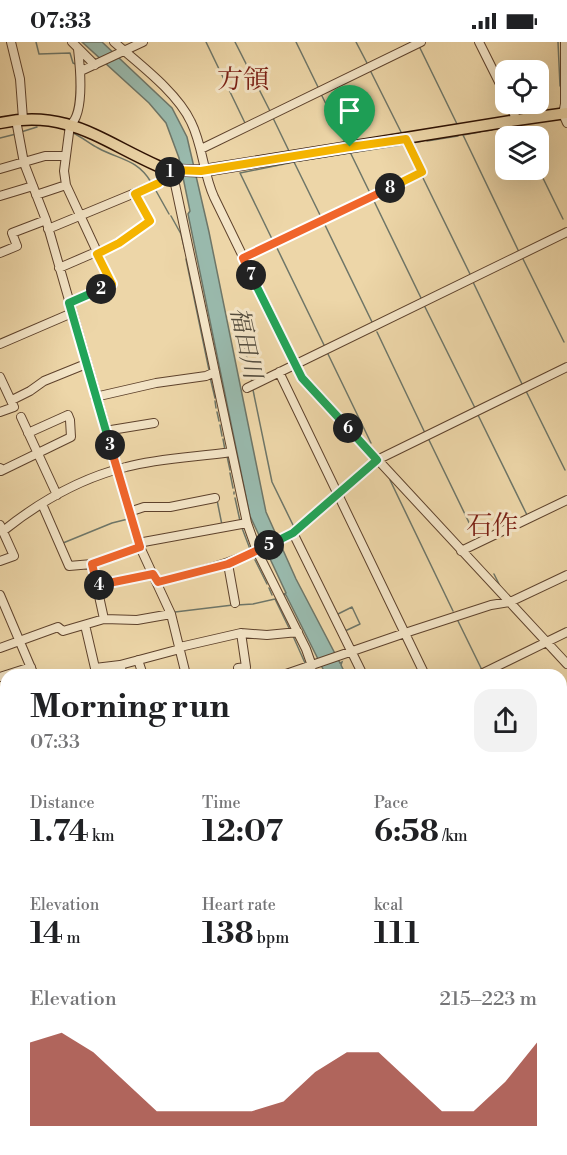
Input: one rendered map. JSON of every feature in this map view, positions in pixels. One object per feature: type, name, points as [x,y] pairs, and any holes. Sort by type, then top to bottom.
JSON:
[{"type":"main road","points":[[0,123],[19,119],[51,119],[70,125],[152,163],[173,170],[203,171],[517,120],[566,117]]},
{"type":"street","points":[[11,42],[20,79],[19,119],[24,163],[48,229],[139,545],[171,614],[185,669]]},
{"type":"street","points":[[72,42],[96,65]]},
{"type":"street","points":[[114,42],[161,85],[185,111],[201,149],[203,171],[214,198],[302,378],[567,664]]},
{"type":"street","points":[[81,72],[143,42]]},
{"type":"street","points":[[201,149],[421,42]]},
{"type":"street","points":[[479,42],[495,74]]},
{"type":"street","points":[[566,47],[566,117]]},
{"type":"street","points":[[69,303],[112,284],[66,185],[64,171],[70,125],[74,122],[78,109],[81,72],[78,49]]},
{"type":"street","points":[[514,114],[517,120]]},
{"type":"street","points":[[243,258],[422,172],[406,139]]},
{"type":"street","points":[[0,169],[45,156],[66,156]]},
{"type":"street","points":[[48,229],[159,183],[173,170]]},
{"type":"street","points":[[173,170],[247,523],[314,665]]},
{"type":"street","points":[[36,195],[66,185]]},
{"type":"street","points":[[0,196],[33,186]]},
{"type":"street","points":[[59,268],[119,243],[150,221],[135,194]]},
{"type":"street","points":[[0,253],[17,246],[12,233],[45,220]]},
{"type":"street","points":[[247,388],[567,232]]},
{"type":"street","points":[[0,344],[72,313]]},
{"type":"street","points":[[12,400],[44,381],[86,364]]},
{"type":"street","points":[[158,582],[228,564],[283,539],[293,533],[377,460],[567,367]]},
{"type":"street","points":[[95,397],[156,383],[206,376],[215,372]]},
{"type":"street","points":[[279,372],[422,669]]},
{"type":"street","points":[[0,376],[14,407],[0,412]]},
{"type":"street","points":[[0,468],[1,471],[71,437],[70,420],[68,415],[28,433]]},
{"type":"street","points":[[21,417],[57,495]]},
{"type":"street","points":[[105,430],[154,423]]},
{"type":"street","points":[[0,561],[14,556],[2,528],[57,495],[117,469],[231,452]]},
{"type":"street","points":[[129,512],[144,507],[170,507],[215,498]]},
{"type":"street","points":[[461,551],[567,500]]},
{"type":"street","points":[[42,504],[69,566],[92,564],[139,545],[247,523]]},
{"type":"street","points":[[293,533],[360,669]]},
{"type":"street","points":[[92,564],[104,619]]},
{"type":"street","points":[[228,564],[235,603]]},
{"type":"street","points":[[97,585],[153,574]]},
{"type":"street","points":[[302,669],[491,605],[510,602],[567,575]]},
{"type":"street","points":[[558,579],[567,585]]},
{"type":"street","points":[[1,598],[31,667],[25,669]]},
{"type":"street","points":[[0,648],[58,627],[63,631],[104,619],[137,620],[171,614]]},
{"type":"street","points":[[85,625],[95,668],[120,665],[241,633],[298,632]]},
{"type":"street","points":[[492,669],[567,632]]},
{"type":"street","points":[[238,669],[246,667],[241,633]]},
{"type":"street","points":[[138,660],[141,669]]},
{"type":"street","points":[[120,665],[121,669]]},
{"type":"shaded area","points":[[82,42],[102,42],[172,108],[187,137],[209,232],[266,512],[296,579],[340,663],[342,662],[343,669],[323,669],[284,594],[286,593],[250,516],[188,214],[190,211],[179,158],[166,123],[149,103]]},
{"type":"waterway","points":[[36,42],[39,54],[70,53],[73,63],[78,65]]},
{"type":"waterway","points":[[206,42],[245,123]]},
{"type":"waterway","points":[[235,42],[270,111]]},
{"type":"waterway","points":[[296,42],[318,87]]},
{"type":"waterway","points":[[356,42],[368,65]]},
{"type":"waterway","points":[[558,42],[560,86]]},
{"type":"waterway","points":[[419,46],[457,124]]},
{"type":"waterway","points":[[370,70],[401,132]]},
{"type":"waterway","points":[[321,94],[345,142]]},
{"type":"waterway","points":[[273,118],[289,151]]},
{"type":"waterway","points":[[21,132],[37,127]]},
{"type":"waterway","points":[[484,131],[492,130]]},
{"type":"waterway","points":[[463,135],[480,132]]},
{"type":"waterway","points":[[73,133],[98,148],[134,164],[146,174],[151,182]]},
{"type":"waterway","points":[[0,138],[16,134]]},
{"type":"waterway","points":[[463,135],[519,252]]},
{"type":"waterway","points":[[427,141],[458,136]]},
{"type":"waterway","points":[[412,143],[423,141]]},
{"type":"waterway","points":[[299,161],[401,145]]},
{"type":"waterway","points":[[351,154],[370,193]]},
{"type":"waterway","points":[[273,241],[240,173],[294,162],[321,217]]},
{"type":"waterway","points":[[422,176],[470,274]]},
{"type":"waterway","points":[[544,180],[563,219]]},
{"type":"waterway","points":[[155,189],[169,214]]},
{"type":"waterway","points":[[373,199],[422,300]]},
{"type":"waterway","points":[[171,216],[181,234],[185,251]]},
{"type":"waterway","points":[[324,223],[373,324]]},
{"type":"waterway","points":[[276,246],[325,347]]},
{"type":"waterway","points":[[522,257],[564,342]]},
{"type":"waterway","points":[[186,259],[209,370]]},
{"type":"waterway","points":[[473,282],[523,386]]},
{"type":"waterway","points":[[424,305],[475,408]]},
{"type":"waterway","name":"福田川","points":[[238,315],[252,382]]},
{"type":"waterway","points":[[377,332],[425,433]]},
{"type":"waterway","points":[[327,352],[371,443]]},
{"type":"waterway","points":[[210,377],[215,398]]},
{"type":"waterway","name":"福田川","points":[[253,390],[272,482],[294,527]]},
{"type":"waterway","points":[[526,391],[565,470]]},
{"type":"waterway","points":[[215,401],[216,408]]},
{"type":"waterway","points":[[217,412],[219,421]]},
{"type":"waterway","points":[[478,415],[527,515]]},
{"type":"waterway","points":[[220,425],[222,436]]},
{"type":"waterway","points":[[428,438],[477,539]]},
{"type":"waterway","points":[[223,439],[225,450]]},
{"type":"waterway","points":[[227,456],[230,470]]},
{"type":"waterway","points":[[230,473],[233,488]]},
{"type":"waterway","points":[[390,480],[453,611]]},
{"type":"waterway","points":[[235,498],[240,521]]},
{"type":"waterway","points":[[217,500],[222,525]]},
{"type":"waterway","points":[[63,543],[128,519]]},
{"type":"waterway","points":[[242,528],[250,549]]},
{"type":"waterway","points":[[255,560],[267,584]]},
{"type":"waterway","points":[[494,574],[500,586]]},
{"type":"waterway","points":[[269,588],[272,595]]},
{"type":"waterway","points":[[275,599],[290,630]]},
{"type":"waterway","points":[[237,605],[275,599]]},
{"type":"waterway","points":[[175,612],[233,605]]},
{"type":"waterway","points":[[338,614],[352,607],[360,624],[345,631]]},
{"type":"waterway","points":[[458,621],[482,669]]},
{"type":"waterway","points":[[293,636],[305,663]]},
{"type":"district","name":"方領","points":[[243,80]]},
{"type":"district","name":"石作","points":[[492,526]]},
{"type":"route","points":[[406,139],[422,172],[243,258],[302,378],[377,460],[293,533],[260,550],[228,564],[158,582],[153,574],[97,585],[92,564],[140,547],[69,303],[112,284],[97,254],[119,243],[150,221],[135,194],[159,183],[172,170],[201,171],[350,147],[406,139]]}]
